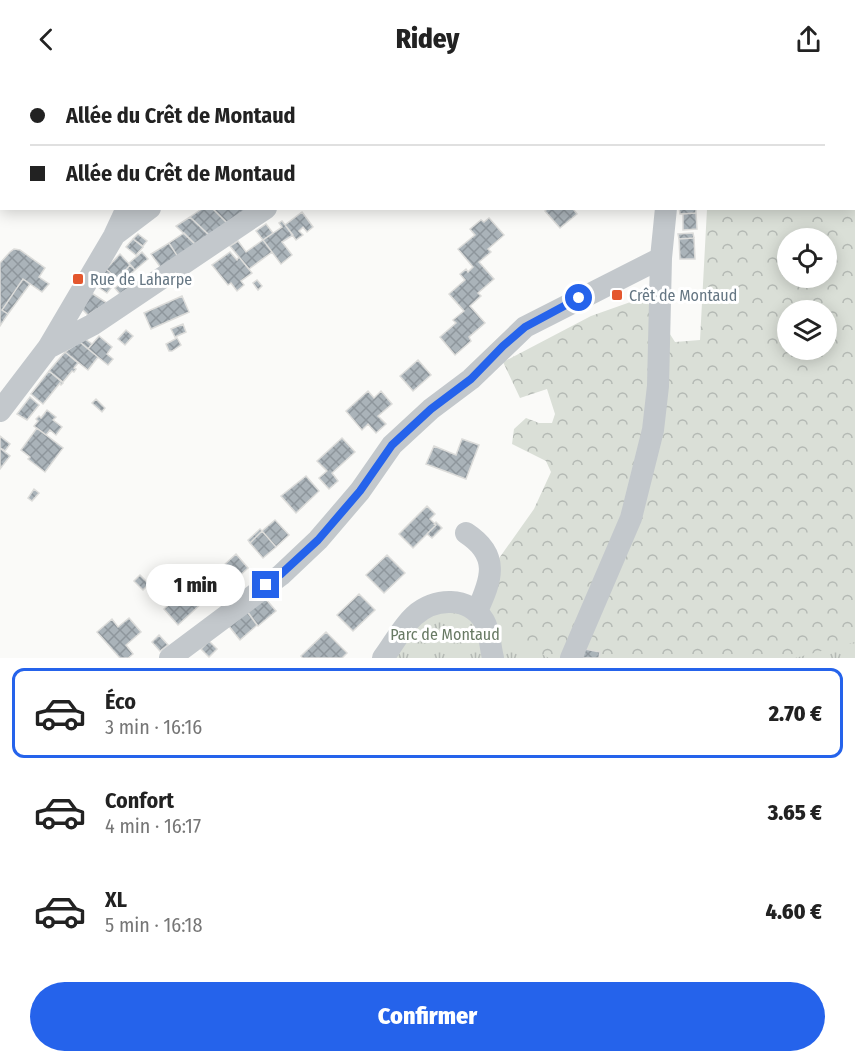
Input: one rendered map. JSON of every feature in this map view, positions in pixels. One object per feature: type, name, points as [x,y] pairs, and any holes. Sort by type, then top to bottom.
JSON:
[{"type":"street","points":[[0,411],[48,348],[114,236],[126,210]]},
{"type":"street","points":[[114,236],[147,210]]},
{"type":"street","points":[[48,348],[92,325],[263,210]]},
{"type":"street","points":[[571,658],[631,518],[653,430],[658,386],[661,258],[666,210]]},
{"type":"street","points":[[170,658],[281,574],[318,540],[360,491],[392,445],[431,409],[471,379],[525,327],[661,258]]},
{"type":"street","points":[[0,390],[24,380]]},
{"type":"street","points":[[466,533],[484,548],[489,560],[490,577],[479,607]]},
{"type":"street","points":[[431,591],[459,591],[479,607],[493,658]]},
{"type":"street","points":[[383,658],[414,616],[431,604],[448,601],[479,607]]},
{"type":"green space","points":[[707,210],[855,210],[855,658],[457,658],[495,564],[534,509],[551,472],[546,461],[512,444],[514,429],[526,418],[539,423],[552,423],[555,414],[547,389],[520,398],[503,362],[591,316],[639,299],[652,306],[675,342],[700,340]]},
{"type":"green space","name":"Parc de Montaud","points":[[465,610],[549,658],[390,658],[425,615]]},
{"type":"green space","points":[[855,642],[855,658],[795,658]]},
{"type":"building","points":[[200,210],[214,210],[228,224],[210,236],[190,217]]},
{"type":"building","points":[[214,210],[248,210],[228,224]]},
{"type":"building","points":[[574,210],[577,214],[560,228],[545,211]]},
{"type":"building","points":[[679,210],[696,210],[696,213],[680,214]]},
{"type":"building","points":[[302,212],[313,227],[307,232],[303,227],[299,231],[303,235],[296,240],[285,225]]},
{"type":"building","points":[[696,213],[697,229],[683,230],[683,214]]},
{"type":"building","points":[[190,217],[210,236],[196,245],[176,226]]},
{"type":"building","points":[[489,218],[504,235],[488,249],[491,252],[479,262],[494,279],[478,293],[481,296],[470,306],[485,323],[469,337],[471,341],[455,355],[440,337],[456,323],[453,320],[464,311],[449,294],[465,280],[460,274],[466,269],[468,272],[473,267],[458,249],[475,235],[470,229],[481,220],[484,222]]},
{"type":"building","points":[[282,221],[293,235],[282,242],[292,255],[281,264],[263,240],[282,227],[279,223]]},
{"type":"building","points":[[266,224],[273,233],[263,240],[256,231]]},
{"type":"building","points":[[184,233],[196,245],[178,257],[169,243]]},
{"type":"building","points":[[693,233],[694,238],[679,239],[678,234]]},
{"type":"building","points":[[138,234],[147,241],[143,246],[133,239]]},
{"type":"building","points":[[694,238],[695,259],[680,259],[679,239]]},
{"type":"building","points":[[133,239],[143,247],[136,255],[126,247]]},
{"type":"building","points":[[263,240],[272,252],[249,269],[230,246],[238,241],[246,252]]},
{"type":"building","points":[[169,243],[178,257],[161,268],[151,254]]},
{"type":"building","points":[[14,249],[20,250],[45,268],[39,277],[49,284],[42,292],[23,279],[2,310],[8,314],[0,326],[0,263]]},
{"type":"building","points":[[142,252],[148,259],[135,270],[129,263]]},
{"type":"building","points":[[230,252],[237,260],[239,257],[252,273],[241,281],[244,285],[237,291],[231,283],[228,285],[212,265]]},
{"type":"building","points":[[120,254],[130,265],[118,279],[106,269]]},
{"type":"building","points":[[130,265],[135,270],[127,277],[125,274],[123,276],[122,275]]},
{"type":"building","points":[[106,269],[118,279],[107,293],[95,285]]},
{"type":"building","points":[[23,279],[30,284],[8,314],[2,310]]},
{"type":"building","points":[[126,279],[133,286],[120,294],[115,288]]},
{"type":"building","points":[[257,280],[262,286],[258,290],[253,283]]},
{"type":"building","points":[[90,292],[107,303],[88,315],[81,308]]},
{"type":"building","points":[[182,296],[189,312],[151,329],[144,313]]},
{"type":"building","points":[[183,324],[186,332],[175,337],[171,329]]},
{"type":"building","points":[[126,330],[133,336],[125,345],[118,339]]},
{"type":"building","points":[[99,336],[112,347],[107,354],[113,359],[108,365],[88,349]]},
{"type":"building","points":[[177,338],[181,345],[169,351],[166,344]]},
{"type":"building","points":[[85,339],[92,344],[88,349],[80,342]]},
{"type":"building","points":[[80,342],[98,357],[88,370],[65,352]]},
{"type":"building","points":[[65,352],[78,363],[74,372],[72,371],[63,382],[49,371]]},
{"type":"building","points":[[418,360],[431,375],[413,391],[400,376]]},
{"type":"building","points":[[49,371],[63,383],[61,385],[60,383],[43,404],[31,394]]},
{"type":"building","points":[[368,391],[374,398],[381,391],[392,404],[378,416],[386,424],[376,433],[368,424],[362,430],[346,411]]},
{"type":"building","points":[[30,397],[39,405],[27,420],[17,414]]},
{"type":"building","points":[[96,399],[105,408],[102,412],[92,403]]},
{"type":"building","points":[[47,410],[56,417],[53,420],[62,427],[56,435],[50,430],[46,435],[34,426],[38,421],[36,419],[39,416],[41,418]]},
{"type":"building","points":[[37,428],[63,448],[45,472],[28,459],[30,457],[21,450]]},
{"type":"building","points":[[0,436],[10,444],[5,451],[0,448]]},
{"type":"building","points":[[342,438],[355,452],[332,473],[338,481],[329,489],[319,478],[327,471],[317,461]]},
{"type":"building","points":[[462,439],[479,445],[466,479],[426,464],[434,446],[456,455]]},
{"type":"building","points":[[0,448],[10,456],[0,469]]},
{"type":"building","points":[[306,476],[319,491],[296,513],[281,496]]},
{"type":"building","points":[[34,489],[39,493],[32,501],[28,498]]},
{"type":"building","points":[[427,506],[435,514],[430,519],[436,525],[413,548],[399,534]]},
{"type":"building","points":[[275,520],[289,535],[276,547],[262,531]]},
{"type":"building","points":[[436,522],[442,528],[432,538],[427,534]]},
{"type":"building","points":[[260,529],[262,531],[250,543],[248,540]]},
{"type":"building","points":[[262,531],[276,547],[263,558],[250,543]]},
{"type":"building","points":[[236,554],[248,568],[223,591],[211,577]]},
{"type":"building","points":[[387,555],[405,573],[384,593],[366,575]]},
{"type":"building","points":[[140,575],[149,584],[143,590],[134,581]]},
{"type":"building","points":[[192,590],[203,602],[178,625],[164,609],[178,596],[182,600]]},
{"type":"building","points":[[359,594],[375,610],[353,631],[337,615]]},
{"type":"building","points":[[264,597],[276,611],[258,626],[247,611]]},
{"type":"building","points":[[246,610],[257,625],[240,640],[228,625]]},
{"type":"building","points":[[129,618],[141,632],[126,645],[133,654],[128,658],[120,658],[97,632],[112,619],[118,627]]},
{"type":"building","points":[[326,632],[347,653],[342,658],[303,658],[301,656]]},
{"type":"building","points":[[159,635],[168,645],[160,651],[152,642]]},
{"type":"building","points":[[209,641],[217,649],[209,657],[201,649]]},
{"type":"building","points":[[585,649],[600,652],[599,658],[582,658]]},
{"type":"place","name":"Rue de Laharpe","points":[[78,279]]},
{"type":"place","name":"Crêt de Montaud","points":[[617,295]]},
{"type":"route","points":[[266,585],[318,540],[360,491],[392,445],[431,409],[471,379],[525,327],[579,298]]}]
